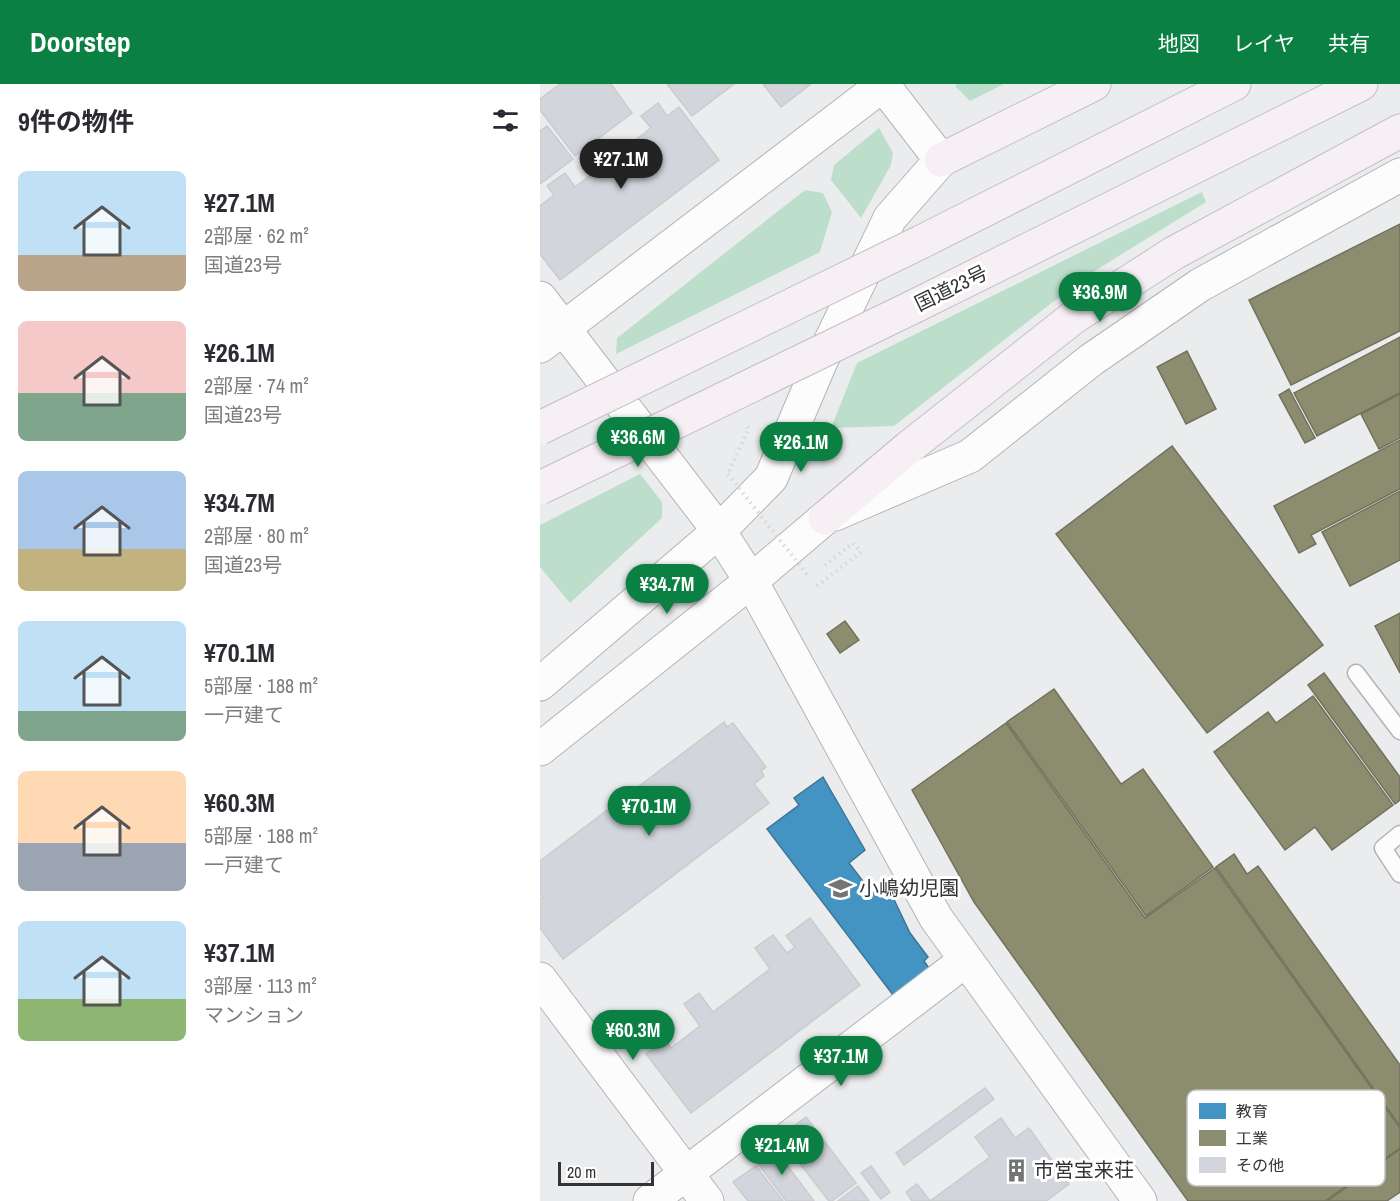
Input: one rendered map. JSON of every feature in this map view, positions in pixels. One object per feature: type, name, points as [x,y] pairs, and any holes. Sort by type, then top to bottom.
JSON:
[{"type":"highway","points":[[941,160],[1094,84]]},
{"type":"highway","points":[[540,429],[921,242],[1233,84]]},
{"type":"highway","name":"国道23号","points":[[540,488],[915,306],[1361,84]]},
{"type":"highway","points":[[825,518],[908,448],[1074,317],[1174,253],[1400,131]]},
{"type":"street","points":[[540,684],[719,531],[771,477],[821,361],[890,218],[941,160],[883,84],[551,337]]},
{"type":"street","points":[[540,749],[751,581],[825,518],[969,456],[1091,360],[1200,285],[1400,175]]},
{"type":"street","points":[[540,298],[551,337],[719,531],[751,581],[936,918],[1140,1201]]},
{"type":"street","points":[[650,1201],[966,960]]},
{"type":"street","points":[[540,980],[707,1201]]},
{"type":"lane","points":[[1356,673],[1400,731]]},
{"type":"lane","points":[[1400,834],[1383,848],[1400,874]]},
{"type":"path","points":[[743,424],[749,428],[728,474],[809,577],[853,543],[861,552],[817,586]]},
{"type":"green space","points":[[956,84],[1004,84],[970,101],[956,87]]},
{"type":"green space","points":[[879,128],[893,153],[891,165],[861,218],[831,180],[834,165]]},
{"type":"green space","points":[[805,190],[823,193],[832,212],[820,252],[616,354],[617,338]]},
{"type":"green space","points":[[1202,192],[1206,202],[1085,277],[894,426],[831,428],[857,363]]},
{"type":"green space","points":[[640,474],[662,502],[662,518],[570,603],[540,567],[540,525]]},
{"type":"building: 教育","points":[[823,777],[865,850],[849,863],[865,884],[887,885],[910,933],[928,957],[924,961],[929,968],[893,995],[767,829],[799,805],[794,798]]},
{"type":"building: 工業","points":[[1400,224],[1400,331],[1291,385],[1249,300]]},
{"type":"building: 工業","points":[[1400,337],[1400,393],[1317,436],[1294,393]]},
{"type":"building: 工業","points":[[1187,351],[1216,409],[1186,424],[1157,367]]},
{"type":"building: 工業","points":[[1289,389],[1315,438],[1305,443],[1279,395]]},
{"type":"building: 工業","points":[[1400,394],[1400,438],[1379,449],[1361,414]]},
{"type":"building: 工業","points":[[1400,440],[1400,489],[1311,535],[1316,544],[1299,553],[1274,506]]},
{"type":"building: 工業","points":[[1172,446],[1323,645],[1207,733],[1056,534]]},
{"type":"building: 工業","points":[[1400,491],[1400,560],[1350,586],[1322,532]]},
{"type":"building: 工業","points":[[1400,613],[1400,673],[1375,626]]},
{"type":"building: 工業","points":[[845,621],[859,640],[840,653],[827,634]]},
{"type":"building: 工業","points":[[1324,673],[1400,777],[1400,800],[1395,804],[1308,685]]},
{"type":"building: 工業","points":[[1054,689],[1121,784],[1143,769],[1213,867],[1146,916],[1007,722]]},
{"type":"building: 工業","points":[[1313,696],[1393,805],[1332,850],[1315,827],[1285,850],[1214,752],[1268,712],[1276,723]]},
{"type":"building: 工業","points":[[1006,723],[1145,918],[1215,868],[1373,1090],[1187,1090],[1187,1186],[1346,1186],[1325,1201],[1188,1201],[974,902],[912,790]]},
{"type":"building: 工業","points":[[1234,854],[1247,874],[1258,866],[1400,1065],[1400,1126],[1385,1105],[1385,1090],[1374,1090],[1216,867]]},
{"type":"building: 工業","points":[[1385,1107],[1400,1128],[1400,1148],[1385,1159]]},
{"type":"building: 工業","points":[[1400,1149],[1400,1192],[1387,1201],[1327,1201],[1348,1186],[1385,1186],[1385,1160]]},
{"type":"building: その他","points":[[560,84],[611,84],[632,113],[575,156],[540,110],[540,99]]},
{"type":"building: その他","points":[[667,84],[734,84],[692,116]]},
{"type":"building: その他","points":[[763,84],[811,84],[781,107]]},
{"type":"building: その他","points":[[658,103],[667,116],[679,107],[719,160],[560,280],[540,254],[540,206],[554,195],[547,186],[565,173],[575,187],[651,128],[641,116]]},
{"type":"building: その他","points":[[547,126],[573,159],[540,184],[540,131]]},
{"type":"building: その他","points":[[724,722],[727,727],[733,723],[766,767],[761,771],[764,776],[754,784],[769,803],[563,959],[540,928],[540,899],[543,897],[540,893],[540,861]]},
{"type":"building: その他","points":[[810,918],[860,985],[691,1113],[646,1054],[665,1040],[671,1048],[700,1026],[684,1004],[699,993],[713,1012],[770,969],[755,948],[773,935],[787,953],[795,947],[786,936]]},
{"type":"building: その他","points":[[985,1088],[994,1099],[904,1165],[896,1153]]},
{"type":"building: その他","points":[[806,1117],[856,1183],[832,1201],[829,1201],[790,1151],[796,1147],[785,1133]]},
{"type":"building: その他","name":"市営宝来荘","points":[[1001,1118],[1015,1138],[1029,1128],[1069,1184],[1046,1201],[930,1201],[990,1157],[975,1137]]},
{"type":"building: その他","points":[[771,1144],[814,1201],[786,1201],[753,1157]]},
{"type":"building: その他","points":[[756,1166],[783,1201],[748,1201],[733,1182]]},
{"type":"building: その他","points":[[871,1166],[890,1192],[881,1199],[861,1173]]},
{"type":"building: その他","points":[[917,1184],[930,1201],[912,1201],[906,1192]]},
{"type":"building: その他","points":[[858,1186],[869,1201],[838,1201]]},
{"type":"place","name":"小嶋幼児園","points":[[841,888]]},
{"type":"place","name":"市営宝来荘","points":[[1016,1170]]}]
